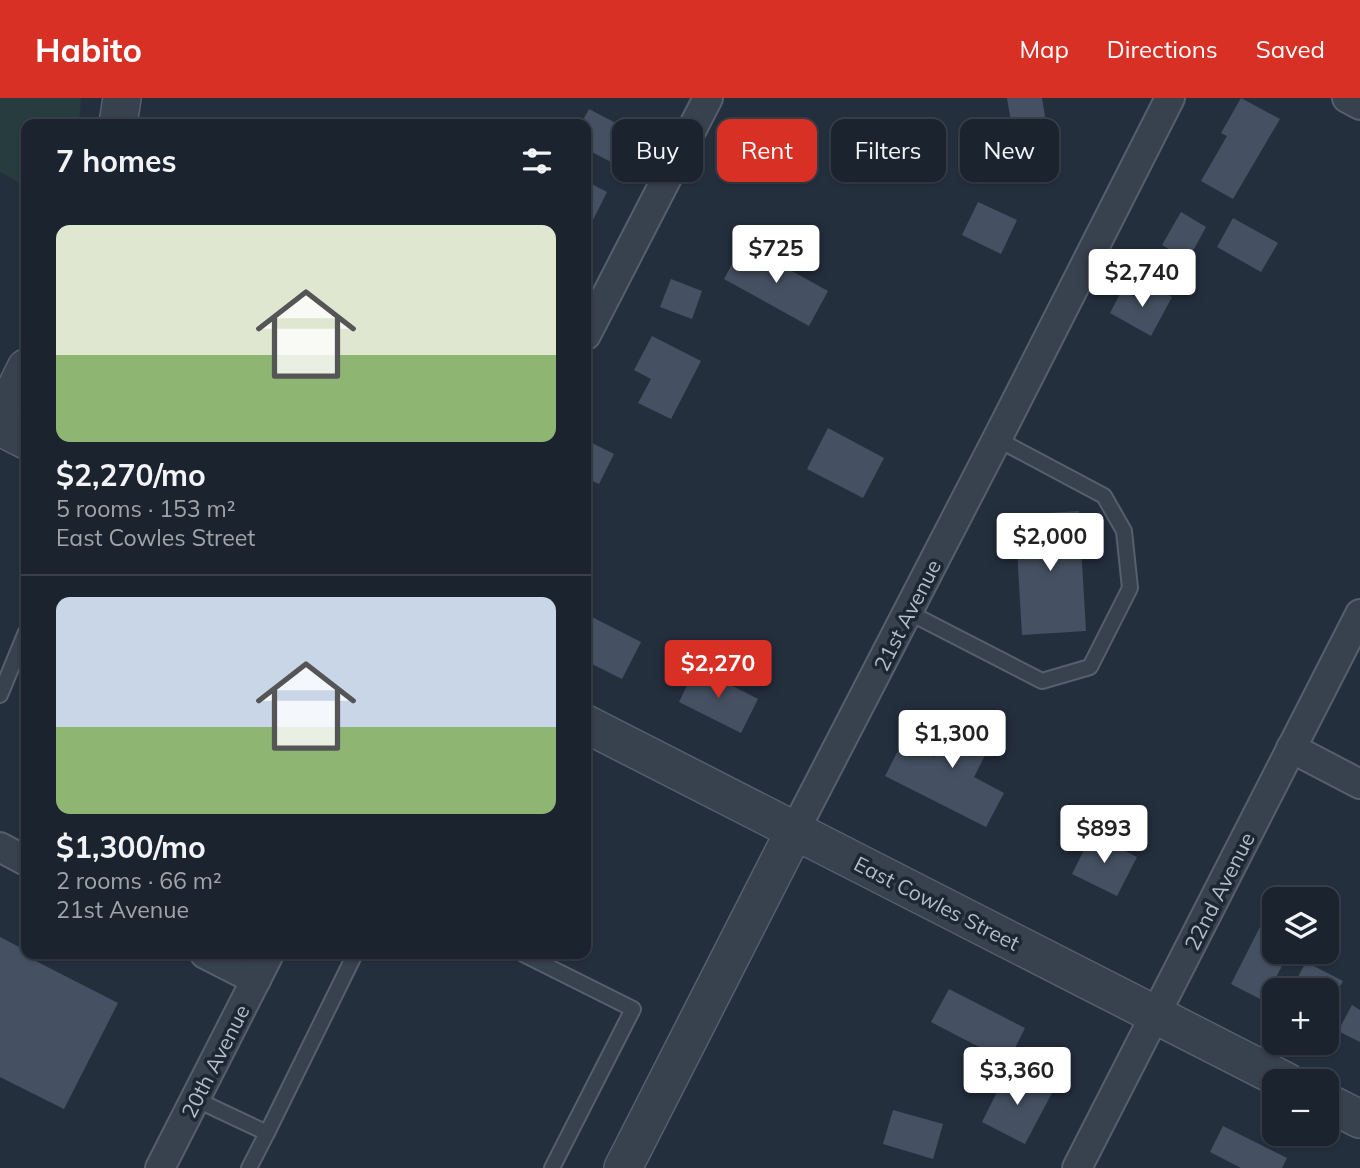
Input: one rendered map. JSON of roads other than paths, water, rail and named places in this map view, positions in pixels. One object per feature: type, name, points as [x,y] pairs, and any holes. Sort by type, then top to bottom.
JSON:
[{"type":"street","points":[[119,119],[122,98]]},
{"type":"street","points":[[591,325],[708,98]]},
{"type":"street","name":"21st Avenue","points":[[623,1168],[1170,98]]},
{"type":"street","points":[[1347,98],[1360,105]]},
{"type":"street","points":[[0,421],[21,378]]},
{"type":"street","points":[[0,427],[21,438]]},
{"type":"street","name":"22nd Avenue","points":[[1077,1168],[1360,614]]},
{"type":"street","name":"East Cowles Street","points":[[591,727],[1262,1069]]},
{"type":"street","points":[[1291,748],[1360,784]]},
{"type":"street","points":[[0,847],[21,858]]},
{"type":"street","points":[[215,959],[256,980]]},
{"type":"street","name":"20th Avenue","points":[[160,1168],[266,959]]},
{"type":"street","points":[[1339,1108],[1360,1119]]},
{"type":"lane","points":[[908,612],[1042,681],[1090,667],[1130,589],[1124,531],[1104,496],[998,439]]},
{"type":"lane","points":[[0,695],[21,644]]},
{"type":"lane","points":[[249,1168],[353,959]]},
{"type":"lane","points":[[533,959],[632,1009],[552,1168]]},
{"type":"lane","points":[[195,1099],[267,1133]]}]
